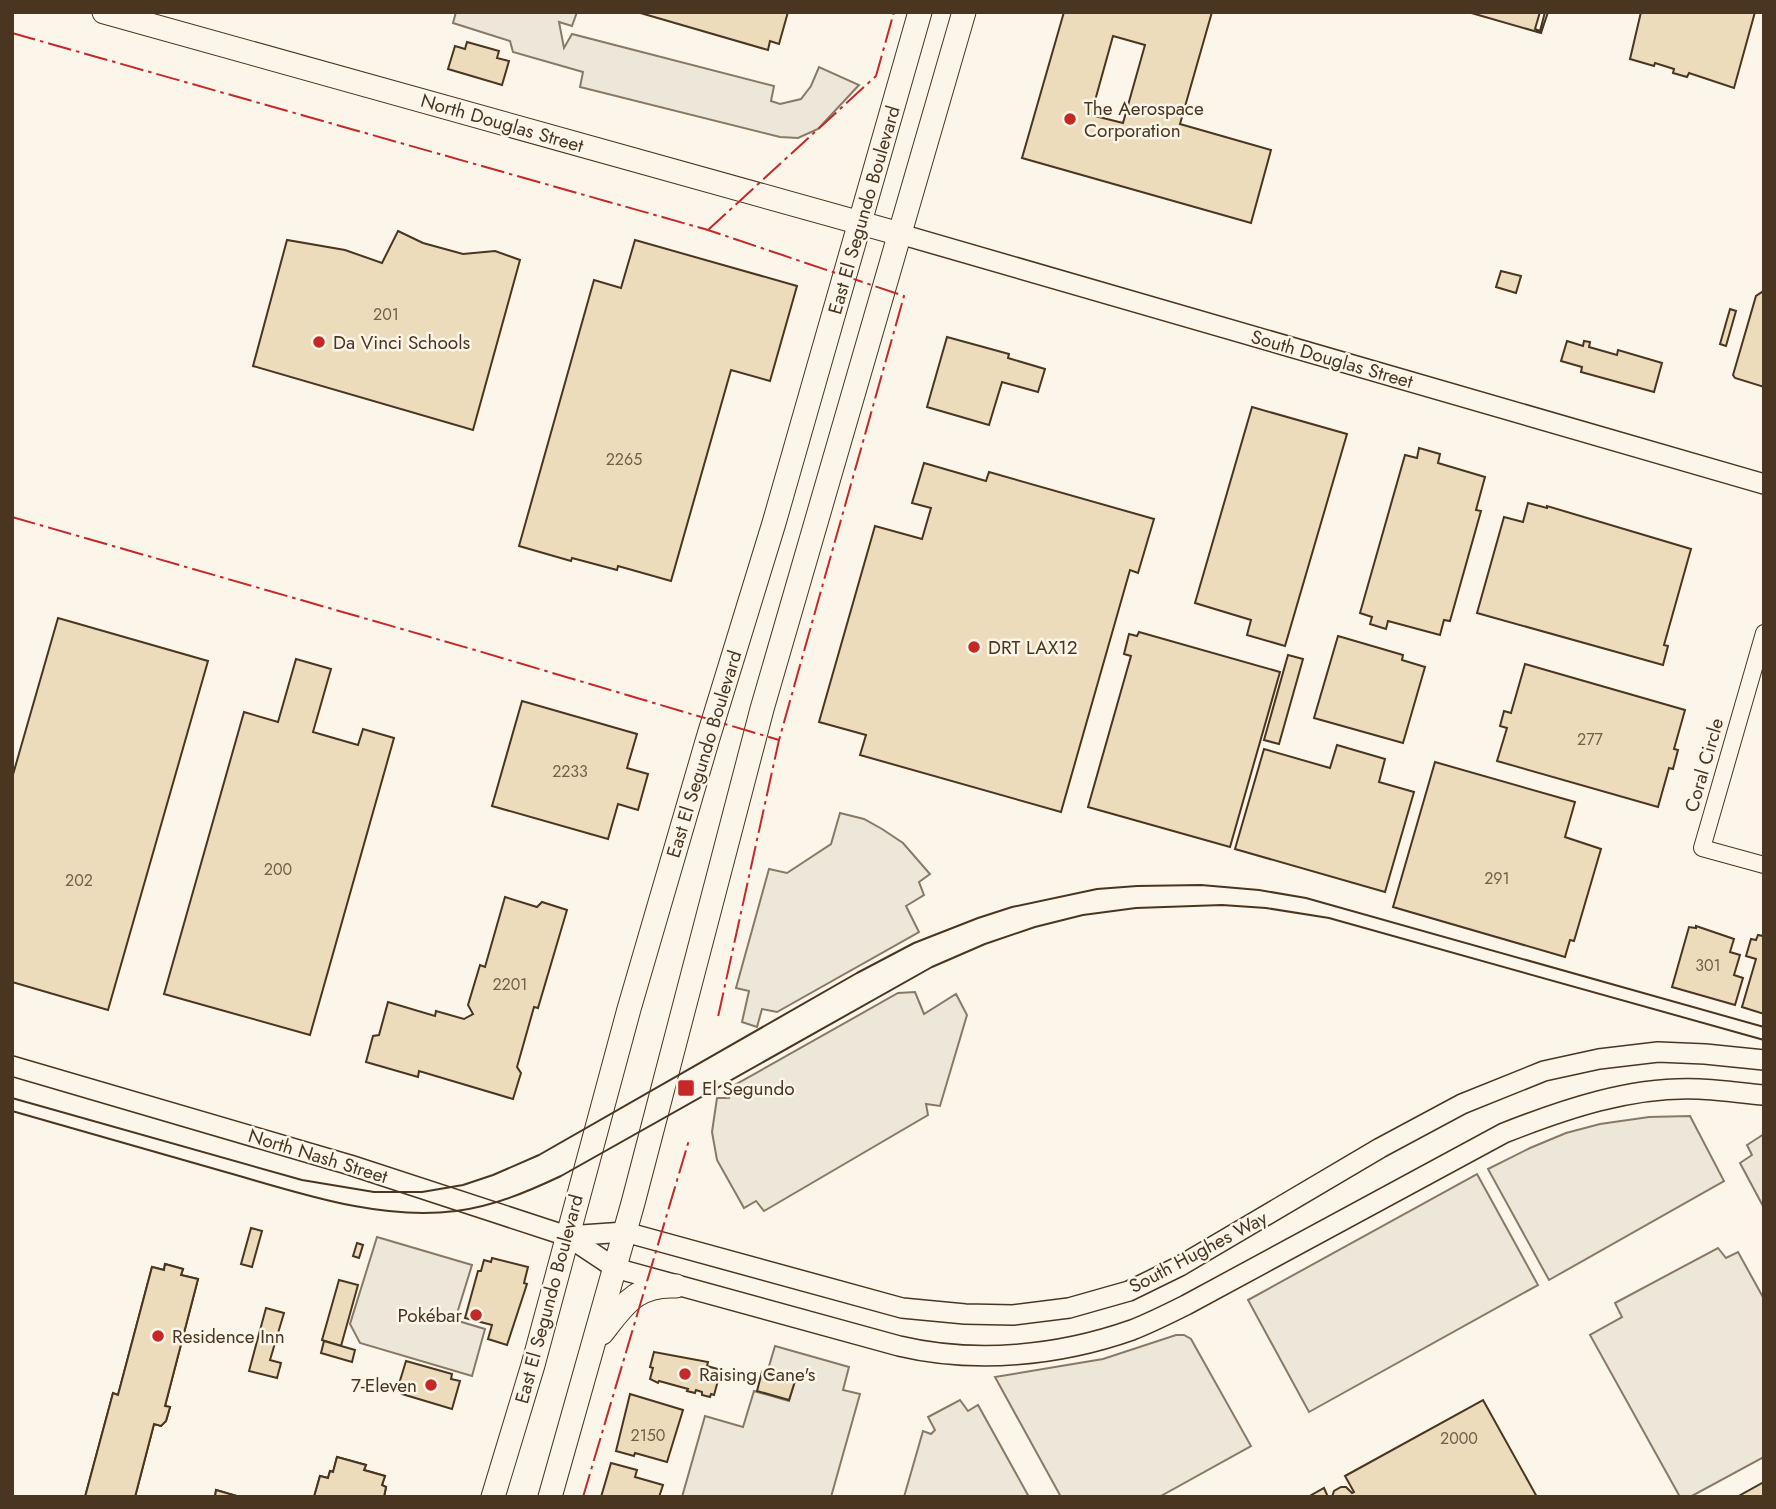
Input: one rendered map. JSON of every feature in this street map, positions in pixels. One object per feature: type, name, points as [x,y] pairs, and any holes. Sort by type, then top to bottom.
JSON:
[{"type":"main road","name":"North Douglas Street","points":[[104,12],[900,234]]},
{"type":"main road","name":"East El Segundo Boulevard","points":[[493,1497],[533,1365],[632,997],[861,223],[920,12]]},
{"type":"main road","points":[[550,1497],[625,1232],[762,709],[964,12]]},
{"type":"main road","points":[[593,1343],[617,1311],[631,1298],[662,1285],[676,1286]]},
{"type":"street","name":"South Douglas Street","points":[[900,234],[1764,484]]},
{"type":"street","name":"Coral Circle","points":[[1764,633],[1702,848],[1764,865]]},
{"type":"street","name":"South Hughes Way","points":[[567,1236],[625,1232],[902,1308],[1013,1315],[1069,1308],[1129,1291],[1180,1266],[1380,1148],[1461,1104],[1544,1071],[1599,1059],[1658,1052],[1764,1060]]},
{"type":"street","name":"North Nash Street","points":[[12,1066],[350,1165],[567,1236],[615,1268]]},
{"type":"street","name":"South Hughes Way","points":[[615,1268],[933,1354],[1034,1354],[1135,1329],[1504,1133],[1552,1114],[1651,1092],[1697,1089],[1764,1095]]},
{"type":"shaded area","points":[[456,12],[577,12],[572,26],[559,22],[564,48],[572,34],[774,86],[771,101],[780,104],[801,99],[811,86],[819,67],[859,85],[818,129],[798,138],[780,137],[580,87],[583,72],[513,52],[510,41],[453,23]]},
{"type":"shaded area","points":[[840,813],[864,819],[903,843],[930,874],[919,882],[924,895],[906,906],[919,932],[777,1012],[762,1009],[757,1027],[742,1022],[749,991],[736,988],[769,869],[787,873],[831,844]]},
{"type":"shaded area","points":[[915,992],[924,1014],[956,994],[967,1015],[940,1106],[926,1104],[928,1115],[764,1211],[756,1201],[744,1208],[717,1160],[712,1132],[717,1098],[729,1098],[733,1086],[898,993]]},
{"type":"shaded area","points":[[1690,1116],[1724,1181],[1549,1280],[1488,1169],[1566,1133],[1600,1124],[1649,1117]]},
{"type":"shaded area","points":[[1764,1134],[1764,1208],[1740,1163],[1752,1155],[1747,1145]]},
{"type":"shaded area","points":[[1477,1174],[1538,1285],[1309,1412],[1248,1300]]},
{"type":"shaded area","points":[[377,1237],[472,1265],[455,1320],[485,1329],[472,1376],[360,1343],[350,1324]]},
{"type":"shaded area","points":[[1718,1248],[1726,1258],[1738,1252],[1764,1299],[1764,1457],[1690,1497],[1680,1497],[1590,1335],[1622,1317],[1615,1303]]},
{"type":"shaded area","points":[[1176,1335],[1191,1339],[1251,1446],[1159,1497],[1061,1497],[995,1377],[1103,1359]]},
{"type":"shaded area","points":[[775,1346],[849,1367],[843,1390],[860,1394],[831,1497],[682,1497],[705,1416],[743,1427],[754,1391],[789,1401],[795,1381],[767,1373]]},
{"type":"shaded area","points":[[960,1400],[968,1411],[978,1405],[1029,1497],[904,1497],[923,1431],[931,1434],[935,1430],[928,1417]]},
{"type":"building","points":[[637,12],[788,12],[779,44],[770,41],[768,50]]},
{"type":"building","name":"The Aerospace Corporation","points":[[1064,12],[1212,12],[1180,124],[1271,150],[1251,223],[1022,158]],"holes":[[[1113,36],[1145,45],[1123,123],[1091,115]]]},
{"type":"building","points":[[1468,12],[1540,12],[1535,29],[1540,31],[1545,12],[1548,12],[1541,33]]},
{"type":"building","points":[[1641,12],[1755,12],[1734,88],[1689,73],[1687,77],[1673,73],[1674,69],[1655,63],[1654,66],[1630,59]]},
{"type":"building","points":[[467,42],[499,51],[497,58],[509,61],[502,85],[448,69],[455,46],[465,49]]},
{"type":"building","points":[[398,231],[423,243],[463,254],[495,251],[520,260],[473,430],[253,366],[287,240],[345,250],[382,263]]},
{"type":"building","points":[[635,240],[797,286],[770,381],[731,370],[671,581],[618,566],[617,570],[572,558],[571,561],[519,546],[594,280],[621,288]]},
{"type":"building","points":[[1501,271],[1521,276],[1516,293],[1496,287]]},
{"type":"building","points":[[1762,292],[1764,387],[1733,375],[1756,296]]},
{"type":"building","points":[[1730,309],[1736,311],[1726,346],[1720,344]]},
{"type":"building","points":[[947,337],[1009,354],[1008,358],[1045,369],[1038,392],[1002,382],[989,425],[927,407]]},
{"type":"building","points":[[1567,341],[1583,346],[1584,341],[1590,342],[1589,347],[1617,355],[1618,350],[1662,363],[1654,392],[1581,372],[1582,367],[1561,361]]},
{"type":"building","points":[[1252,407],[1347,434],[1285,646],[1247,635],[1251,620],[1195,603]]},
{"type":"building","points":[[1419,448],[1440,454],[1438,463],[1485,477],[1476,510],[1481,511],[1450,621],[1444,620],[1440,635],[1388,621],[1386,629],[1370,624],[1372,617],[1360,613],[1405,455],[1417,458]]},
{"type":"building","name":"DRT LAX12","points":[[924,463],[986,481],[989,472],[1154,519],[1138,573],[1130,570],[1061,812],[860,755],[866,735],[819,722],[875,526],[922,539],[931,508],[912,503]]},
{"type":"building","points":[[1528,503],[1547,506],[1691,549],[1664,645],[1668,646],[1663,665],[1477,613],[1504,517],[1523,522]]},
{"type":"building","points":[[58,618],[208,661],[108,1010],[12,982],[12,778]]},
{"type":"building","points":[[1139,632],[1280,672],[1230,847],[1088,807],[1131,656],[1124,654],[1129,634],[1137,636]]},
{"type":"building","points":[[1338,636],[1403,655],[1402,660],[1425,667],[1403,743],[1314,718]]},
{"type":"building","points":[[1288,655],[1303,659],[1279,744],[1264,740]]},
{"type":"building","points":[[296,659],[331,669],[313,732],[358,745],[363,729],[394,738],[310,1035],[164,994],[244,712],[278,722]]},
{"type":"building","points":[[1525,664],[1685,710],[1674,749],[1678,750],[1673,769],[1669,768],[1658,807],[1497,761],[1507,728],[1500,726],[1504,711],[1511,713]]},
{"type":"building","points":[[522,701],[637,734],[627,768],[648,774],[638,810],[618,804],[608,839],[492,806]]},
{"type":"building","points":[[1337,745],[1385,759],[1379,782],[1414,792],[1385,892],[1235,849],[1264,749],[1330,768]]},
{"type":"building","points":[[1435,762],[1575,802],[1565,837],[1601,849],[1574,941],[1570,940],[1565,957],[1393,907]]},
{"type":"building","points":[[505,897],[537,907],[542,902],[567,910],[538,1008],[534,1007],[517,1067],[521,1073],[513,1099],[419,1071],[418,1077],[366,1062],[373,1036],[379,1035],[388,1002],[435,1016],[436,1011],[464,1019],[473,1014],[468,1005],[480,965],[485,967]]},
{"type":"building","points":[[1696,926],[1734,939],[1730,952],[1740,955],[1734,975],[1743,978],[1735,1005],[1672,987],[1689,927]]},
{"type":"building","points":[[1764,933],[1764,1014],[1742,1007],[1756,959],[1746,956],[1751,939],[1756,940],[1758,935],[1763,936]]},
{"type":"building","points":[[251,1228],[262,1231],[252,1267],[241,1264]]},
{"type":"building","points":[[357,1243],[363,1245],[359,1258],[353,1256]]},
{"type":"building","points":[[492,1258],[528,1267],[524,1283],[527,1284],[507,1345],[488,1339],[492,1325],[465,1318],[478,1271],[481,1271],[484,1260],[491,1262]]},
{"type":"building","name":"Residence Inn","points":[[165,1264],[183,1269],[181,1275],[198,1279],[165,1406],[170,1407],[166,1421],[161,1426],[154,1424],[135,1497],[85,1497],[113,1393],[118,1395],[152,1267],[164,1270]]},
{"type":"building","name":"Residence Inn","points":[[165,1264],[183,1269],[181,1275],[198,1279],[165,1406],[170,1407],[166,1421],[161,1426],[154,1424],[135,1497],[85,1497],[113,1393],[118,1395],[152,1267],[164,1270]]},
{"type":"building","points":[[339,1280],[358,1285],[341,1346],[322,1340]]},
{"type":"building","points":[[266,1308],[284,1313],[270,1360],[281,1363],[277,1378],[249,1371]]},
{"type":"building","points":[[324,1341],[355,1350],[352,1362],[321,1353]]},
{"type":"building","name":"Raising Cane's","points":[[654,1352],[708,1362],[707,1366],[721,1370],[714,1395],[702,1395],[702,1392],[696,1390],[695,1393],[650,1379]]},
{"type":"building","name":"7-Eleven","points":[[406,1361],[452,1374],[451,1379],[460,1381],[452,1409],[402,1394],[405,1385],[399,1384]]},
{"type":"building","points":[[762,1372],[795,1381],[789,1400],[757,1391]]},
{"type":"building","points":[[630,1394],[683,1410],[667,1462],[616,1451]]},
{"type":"building","points":[[1483,1400],[1537,1497],[1332,1497],[1334,1491],[1341,1487],[1354,1492],[1345,1476]]},
{"type":"building","points":[[337,1457],[366,1465],[364,1470],[385,1476],[382,1485],[386,1487],[384,1497],[314,1497],[320,1476],[328,1478],[330,1471],[333,1472]]},
{"type":"building","points":[[337,1457],[366,1465],[364,1470],[385,1476],[382,1485],[386,1487],[384,1497],[314,1497],[320,1476],[328,1478],[330,1471],[333,1472]]},
{"type":"building","points":[[611,1463],[637,1470],[635,1477],[663,1485],[659,1497],[601,1497]]},
{"type":"building","points":[[1764,1482],[1764,1497],[1737,1497]]},
{"type":"building","points":[[1324,1488],[1328,1497],[1308,1497]]},
{"type":"building","points":[[216,1490],[240,1497],[215,1497]]},
{"type":"building","points":[[216,1490],[240,1497],[215,1497]]},
{"type":"tram line","points":[[12,1098],[302,1180],[374,1192],[422,1192],[463,1185],[539,1155],[914,943],[1012,907],[1097,889],[1137,886],[1201,885],[1259,890],[1306,898],[1764,1027]]},
{"type":"tram line","points":[[12,1111],[337,1203],[397,1212],[426,1213],[470,1209],[510,1198],[561,1176],[932,967],[985,944],[1035,927],[1083,915],[1136,908],[1222,905],[1266,908],[1329,918],[1764,1040]]},
{"type":"power","points":[[708,230],[876,76],[894,12]]},
{"type":"power","points":[[12,33],[708,230],[904,296],[779,740],[718,1017]]},
{"type":"power","points":[[12,517],[779,740]]},
{"type":"power","points":[[583,1497],[689,1140]]},
{"type":"place","name":"The Aerospace Corporation","points":[[1070,119]]},
{"type":"place","name":"Da Vinci Schools","points":[[319,342]]},
{"type":"place","name":"DRT LAX12","points":[[974,647]]},
{"type":"place","name":"El Segundo","points":[[686,1088]]},
{"type":"place","name":"Pokébar","points":[[476,1315]]},
{"type":"place","name":"Residence Inn","points":[[158,1336]]},
{"type":"place","name":"Raising Cane's","points":[[685,1374]]},
{"type":"place","name":"7-Eleven","points":[[431,1385]]}]
